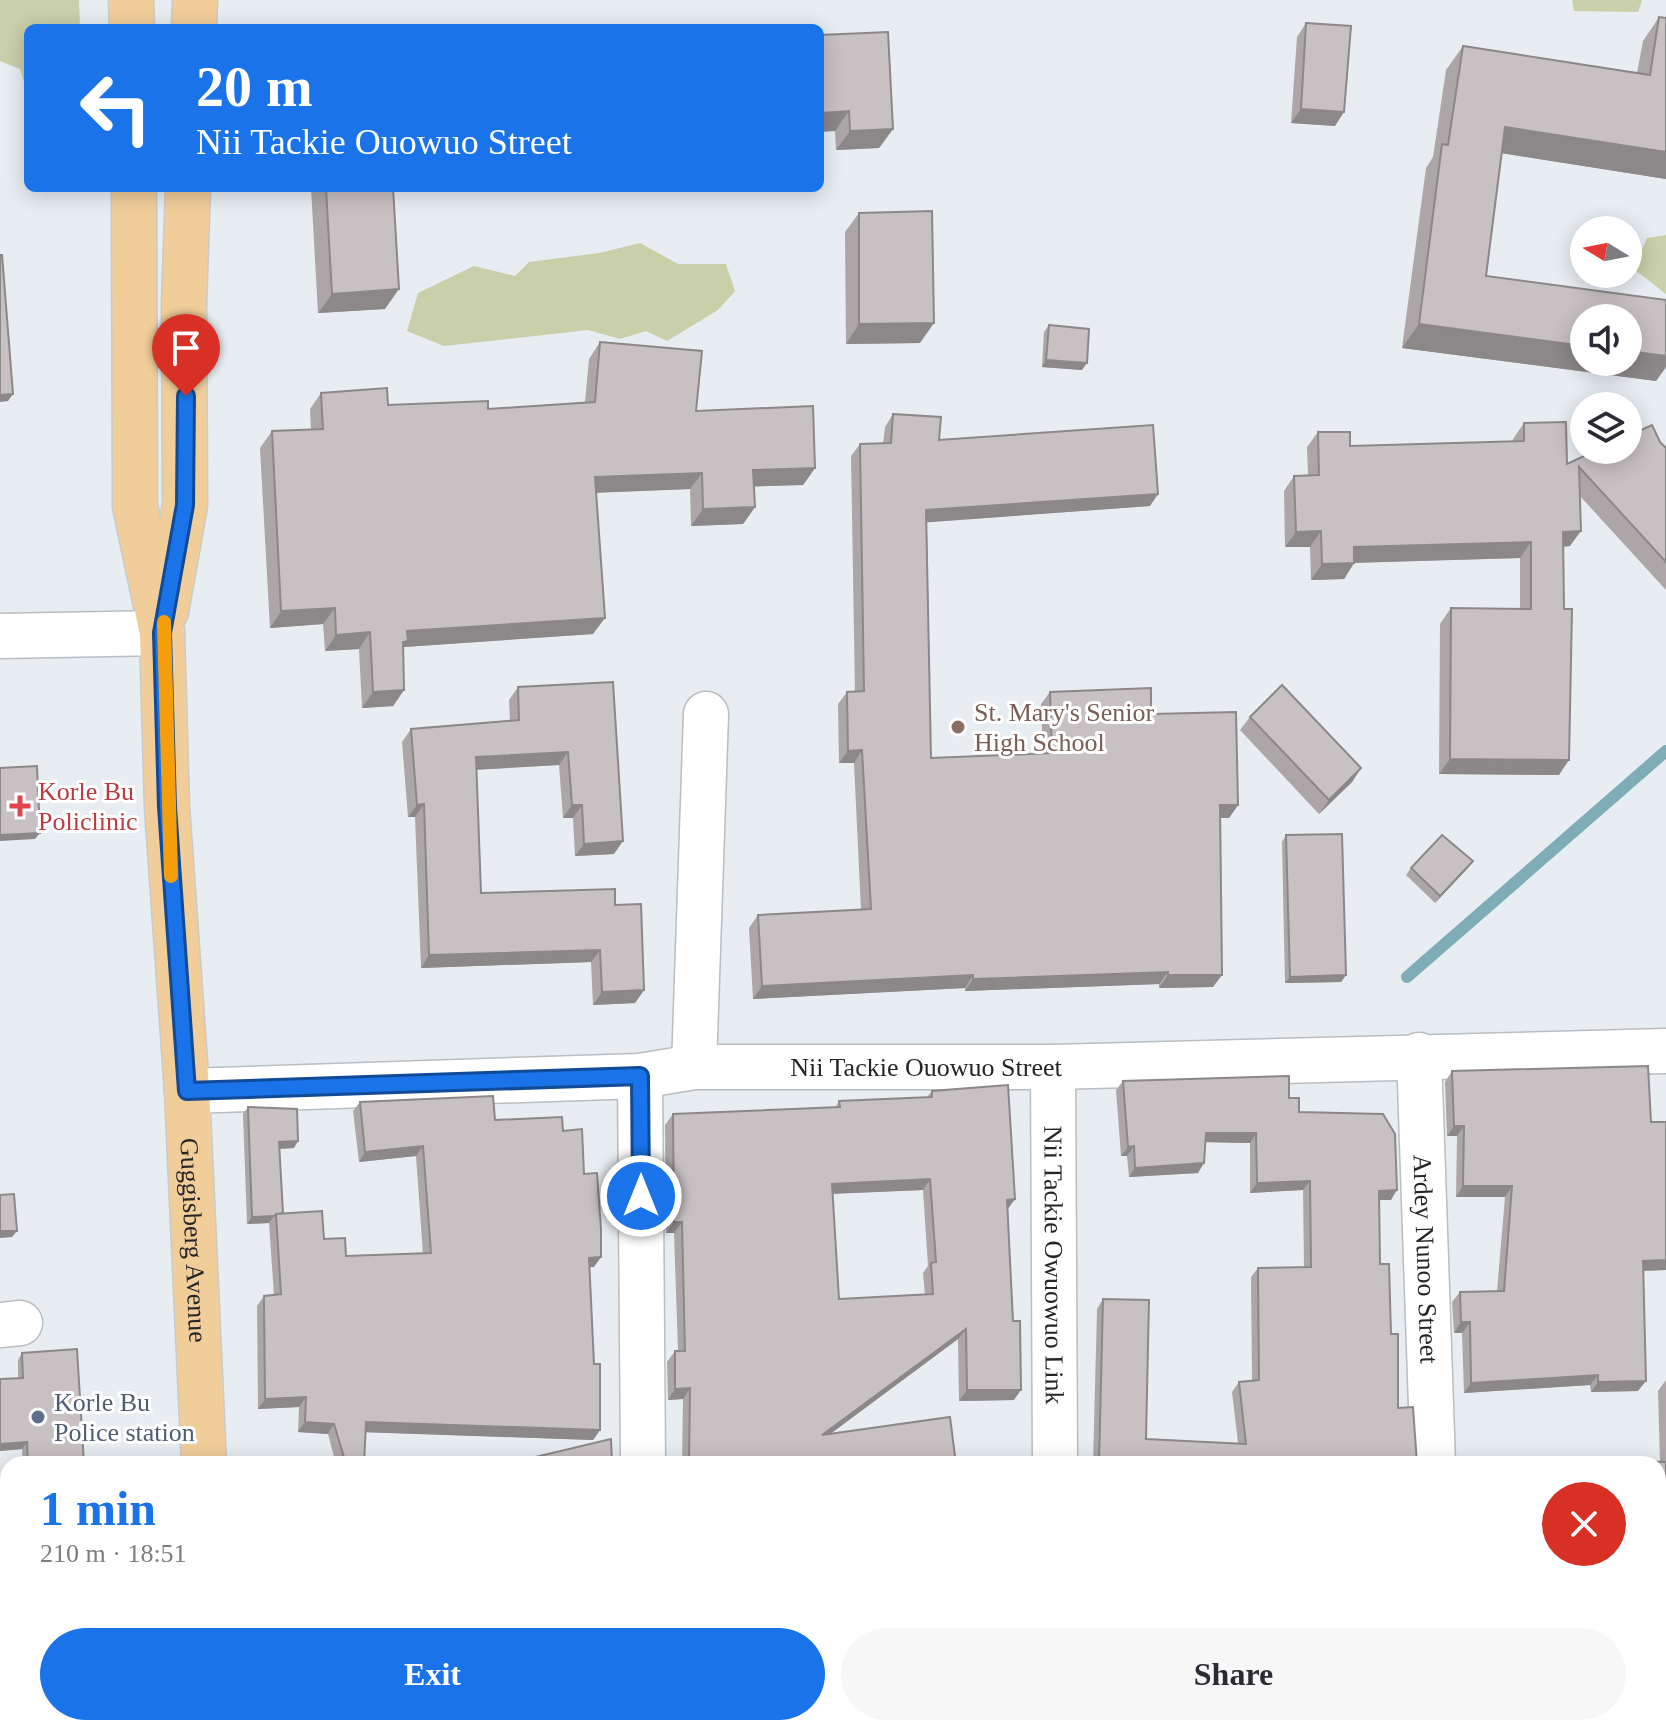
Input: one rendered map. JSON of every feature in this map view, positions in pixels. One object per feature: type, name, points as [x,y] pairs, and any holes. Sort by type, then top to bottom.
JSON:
[{"type":"main road","points":[[131,0],[132,24]]},
{"type":"main road","points":[[194,24],[195,0]]},
{"type":"main road","name":"Guggisberg Avenue","points":[[134,192],[135,506],[162,633],[167,807],[187,1091],[204,1456]]},
{"type":"main road","name":"Guggisberg Avenue","points":[[162,633],[185,505],[184,304],[188,192]]},
{"type":"street","points":[[0,636],[162,633]]},
{"type":"street","points":[[694,1067],[706,714]]},
{"type":"street","name":"Nii Tackie Ouowuo Street","points":[[187,1091],[640,1076],[694,1067],[1053,1067],[1419,1055],[1666,1051]]},
{"type":"street","name":"Ardey Nunoo Street","points":[[1419,1055],[1433,1456]]},
{"type":"street","name":"Nii Tackie Owuowuo Link","points":[[1053,1067],[1055,1456]]},
{"type":"street","points":[[640,1076],[643,1456]]},
{"type":"green space","points":[[0,0],[79,0],[80,24],[24,24],[24,82],[20,69],[0,61]]},
{"type":"green space","points":[[1572,0],[1642,0],[1638,12],[1574,11]]},
{"type":"green space","points":[[1666,235],[1666,294],[1642,275],[1642,250],[1647,238]]},
{"type":"green space","points":[[640,243],[678,264],[726,264],[735,291],[718,310],[667,341],[646,331],[620,339],[588,330],[444,346],[407,331],[418,293],[474,266],[515,276],[529,262],[599,253]]},
{"type":"building","points":[[1659,17],[1666,18],[1666,152],[1505,127],[1486,276],[1666,300],[1666,356],[1642,353],[1642,304],[1570,304],[1570,344],[1419,324],[1442,144],[1448,145],[1463,46],[1650,75]]},
{"type":"building","points":[[1306,23],[1351,26],[1344,112],[1301,109]]},
{"type":"building","points":[[888,32],[893,129],[850,131],[849,111],[824,113],[824,35]]},
{"type":"building","points":[[326,192],[393,192],[399,289],[332,294]]},
{"type":"building","points":[[932,211],[934,323],[859,324],[859,213]]},
{"type":"building","points":[[0,255],[13,394],[0,395]]},
{"type":"building","points":[[1049,325],[1089,329],[1087,363],[1046,360]]},
{"type":"building","points":[[600,342],[702,351],[696,411],[813,406],[815,468],[753,470],[755,507],[703,509],[702,473],[595,477],[605,618],[407,631],[408,641],[403,642],[404,690],[373,692],[370,632],[336,635],[335,608],[281,611],[272,431],[323,429],[321,393],[387,388],[388,405],[488,401],[488,409],[595,402]]},
{"type":"building","points":[[893,414],[941,417],[939,440],[1153,425],[1158,494],[926,510],[931,758],[1052,753],[1050,692],[1151,688],[1151,714],[1236,712],[1238,805],[1220,805],[1222,975],[1168,975],[1168,972],[973,979],[973,975],[762,986],[758,915],[871,909],[862,750],[848,751],[847,692],[864,691],[860,444],[891,443]]},
{"type":"building","points":[[1566,422],[1567,464],[1642,464],[1642,430],[1652,425],[1666,448],[1666,562],[1579,467],[1581,531],[1563,532],[1564,609],[1572,609],[1569,760],[1450,759],[1451,608],[1531,609],[1531,542],[1354,547],[1354,563],[1322,564],[1321,531],[1296,532],[1294,476],[1319,475],[1318,432],[1350,432],[1350,446],[1524,441],[1524,423]]},
{"type":"building","points":[[613,682],[623,841],[584,844],[582,805],[572,805],[568,752],[476,757],[481,893],[615,889],[615,905],[641,904],[644,990],[602,992],[600,950],[429,955],[424,804],[417,805],[411,729],[519,720],[518,687]]},
{"type":"building","points":[[1282,685],[1361,768],[1329,800],[1250,717]]},
{"type":"building","points":[[37,766],[40,833],[0,835],[0,768]]},
{"type":"building","points":[[1342,834],[1346,975],[1290,977],[1286,835]]},
{"type":"building","points":[[1442,835],[1473,861],[1440,896],[1411,868]]},
{"type":"building","points":[[1648,1066],[1651,1122],[1666,1122],[1666,1260],[1643,1261],[1646,1381],[1598,1382],[1598,1375],[1471,1383],[1470,1322],[1461,1322],[1460,1292],[1504,1291],[1512,1186],[1463,1186],[1464,1126],[1454,1126],[1452,1071]]},
{"type":"building","points":[[1289,1076],[1289,1098],[1299,1098],[1299,1112],[1383,1114],[1395,1134],[1397,1190],[1379,1191],[1380,1264],[1389,1264],[1391,1334],[1398,1334],[1398,1408],[1413,1407],[1416,1456],[1099,1456],[1103,1299],[1149,1300],[1146,1439],[1246,1444],[1239,1382],[1259,1380],[1258,1268],[1311,1267],[1310,1181],[1257,1183],[1256,1133],[1206,1133],[1204,1163],[1135,1168],[1134,1146],[1128,1147],[1123,1081]]},
{"type":"building","points":[[1008,1085],[1015,1199],[1007,1200],[1013,1321],[1020,1321],[1021,1390],[967,1390],[966,1329],[822,1435],[950,1417],[955,1456],[689,1456],[690,1388],[675,1389],[675,1351],[685,1351],[682,1222],[674,1222],[673,1114],[840,1107],[839,1101],[932,1097],[932,1091]],"holes":[[[930,1179],[936,1262],[931,1263],[933,1294],[839,1299],[832,1184]]]},
{"type":"building","points":[[493,1096],[495,1120],[562,1117],[563,1131],[582,1129],[584,1174],[597,1173],[601,1229],[601,1257],[589,1258],[594,1364],[600,1364],[600,1430],[366,1422],[364,1456],[344,1456],[334,1424],[305,1422],[306,1397],[265,1399],[264,1296],[281,1294],[276,1214],[322,1211],[324,1239],[345,1238],[346,1256],[431,1253],[423,1146],[365,1152],[360,1102]]},
{"type":"building","points":[[248,1107],[297,1109],[298,1141],[279,1142],[283,1213],[274,1216],[252,1217]]},
{"type":"building","points":[[14,1194],[17,1231],[0,1231],[0,1195]]},
{"type":"building","name":"Korle Bu Police station","points":[[77,1349],[84,1456],[28,1456],[27,1442],[0,1444],[0,1379],[23,1378],[22,1353]]},
{"type":"building","points":[[611,1439],[612,1456],[540,1456]]},
{"type":"waterway","points":[[1407,977],[1666,751]]},
{"type":"slow traffic","points":[[164,622],[171,876]]},
{"type":"place","name":"St. Mary's Senior High School","points":[[958,727]]},
{"type":"place","name":"Korle Bu Policlinic","points":[[20,806]]},
{"type":"place","name":"Korle Bu Police station","points":[[38,1417]]},
{"type":"route","points":[[186,396],[185,505],[162,633],[167,807],[187,1091],[640,1076],[641,1196]]}]
